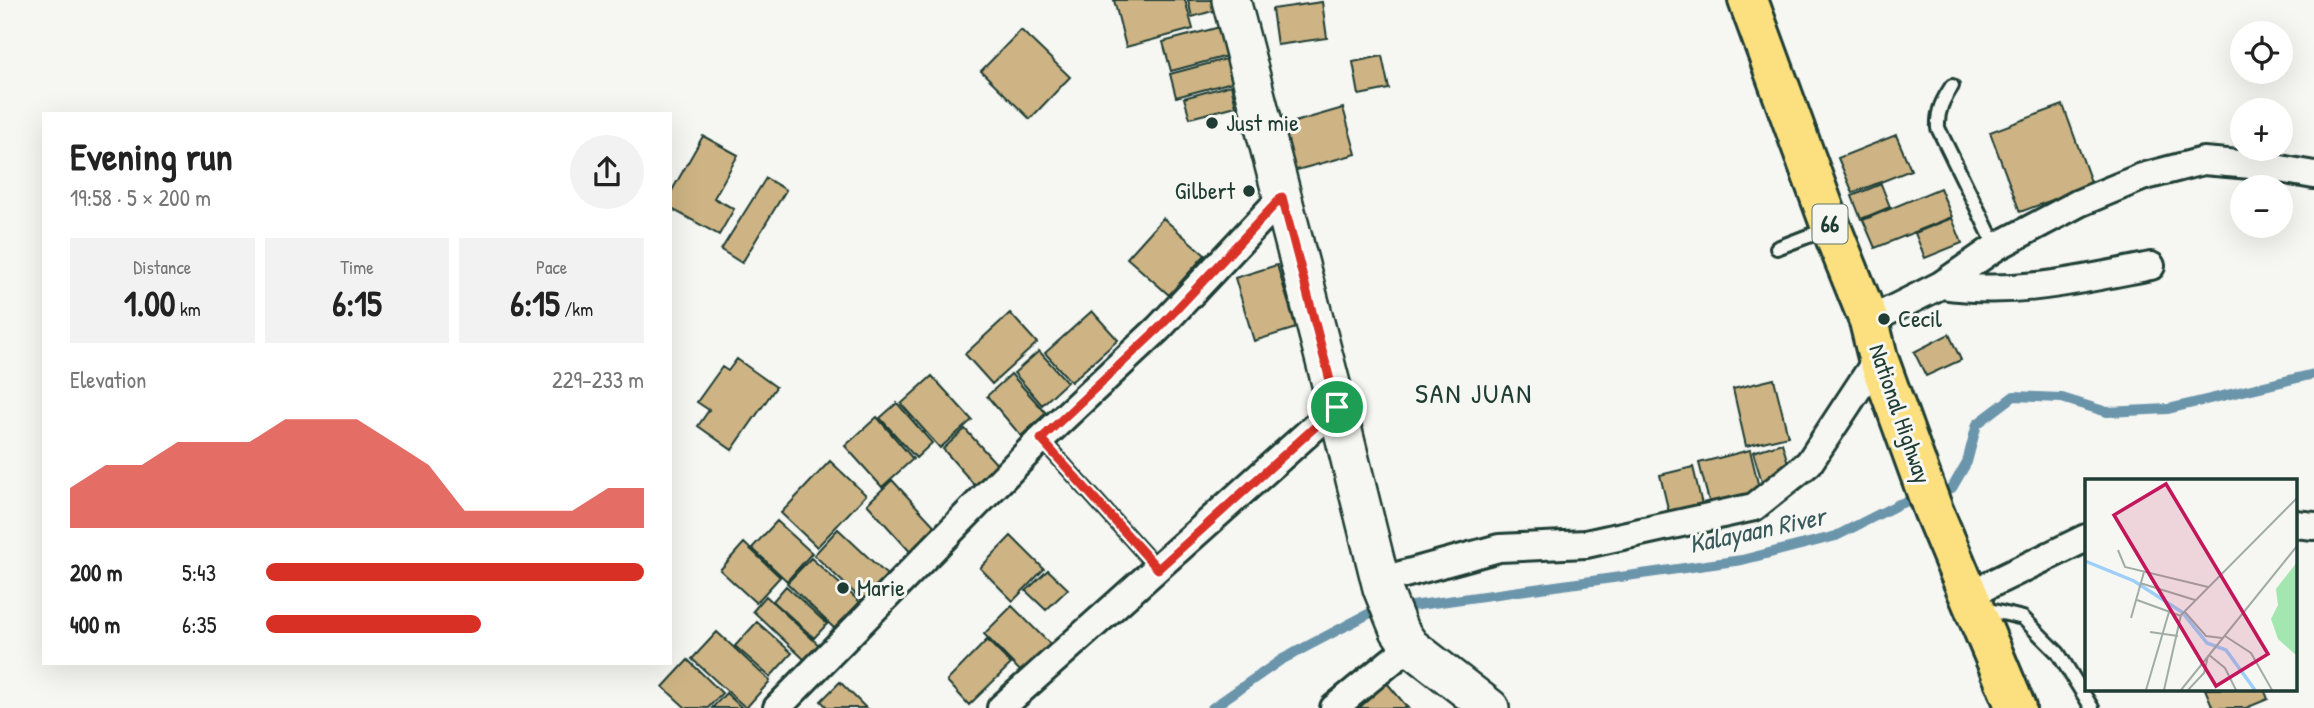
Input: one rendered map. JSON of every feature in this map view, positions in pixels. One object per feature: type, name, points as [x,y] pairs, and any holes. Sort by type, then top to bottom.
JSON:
[{"type":"main road","name":"National Highway","points":[[1748,0],[1831,227],[1869,321],[1878,358],[1933,509],[2015,708]]},
{"type":"street","points":[[1231,0],[1381,584],[1404,638],[1489,708]]},
{"type":"street","points":[[1869,321],[1941,285],[1996,247],[2092,198],[2142,177],[2203,161],[2314,174]]},
{"type":"street","points":[[777,708],[1041,439],[1159,328],[1282,197]]},
{"type":"street","points":[[1941,285],[1976,290],[2032,288],[2151,266]]},
{"type":"street","points":[[1381,584],[1499,548],[1586,544],[1754,507],[1809,463],[1878,358]]},
{"type":"street","points":[[1001,708],[1337,407]]},
{"type":"street","points":[[2296,524],[2314,526]]},
{"type":"street","points":[[1972,600],[2085,539]]},
{"type":"street","points":[[1334,708],[1404,638]]},
{"type":"lane","points":[[1952,86],[1941,103],[1937,116],[1938,128],[1996,247]]},
{"type":"lane","points":[[1777,248],[1831,227]]},
{"type":"lane","points":[[1041,439],[1158,569]]},
{"type":"lane","points":[[1972,600],[2024,618],[2058,653],[2092,708]]},
{"type":"building","points":[[1114,0],[1185,0],[1193,29],[1126,47]]},
{"type":"building","points":[[1188,0],[1213,0],[1216,10],[1192,17]]},
{"type":"building","points":[[1322,2],[1327,38],[1277,45],[1272,9]]},
{"type":"building","points":[[1220,27],[1227,56],[1171,71],[1163,42]]},
{"type":"building","points":[[1021,30],[1070,77],[1030,119],[981,71]]},
{"type":"building","points":[[1382,56],[1389,89],[1359,95],[1353,62]]},
{"type":"building","points":[[1226,59],[1232,82],[1176,97],[1170,74]]},
{"type":"building","points":[[1231,85],[1236,106],[1190,118],[1184,98]]},
{"type":"building","points":[[2063,105],[2092,185],[2020,212],[1990,132]]},
{"type":"building","points":[[1343,108],[1356,154],[1293,171],[1281,126]]},
{"type":"building","points":[[1896,135],[1911,170],[1853,193],[1838,158]]},
{"type":"building","points":[[703,136],[738,155],[714,198],[734,209],[719,235],[672,209],[672,190]]},
{"type":"building","points":[[766,178],[786,190],[742,263],[721,250]]},
{"type":"building","points":[[1881,184],[1890,207],[1861,219],[1852,196]]},
{"type":"building","points":[[1940,188],[1952,217],[1875,248],[1863,220]]},
{"type":"building","points":[[1163,218],[1205,255],[1169,295],[1127,258]]},
{"type":"building","points":[[1952,218],[1962,243],[1925,258],[1915,233]]},
{"type":"building","points":[[1277,265],[1296,328],[1254,341],[1235,278]]},
{"type":"building","points":[[1092,311],[1118,340],[1071,382],[1045,353]]},
{"type":"building","points":[[1010,313],[1037,343],[992,384],[965,354]]},
{"type":"building","points":[[1949,334],[1961,360],[1926,376],[1914,352]]},
{"type":"building","points":[[1039,351],[1067,382],[1042,405],[1014,373]]},
{"type":"building","points":[[737,359],[776,387],[732,450],[698,426],[709,410],[697,402],[722,367],[728,371]]},
{"type":"building","points":[[1011,374],[1046,413],[1021,436],[987,396]]},
{"type":"building","points":[[932,376],[972,420],[940,448],[901,404]]},
{"type":"building","points":[[1774,379],[1788,436],[1746,446],[1733,389]]},
{"type":"building","points":[[897,403],[932,443],[916,458],[880,418]]},
{"type":"building","points":[[877,417],[913,459],[882,487],[845,446]]},
{"type":"building","points":[[965,429],[1001,469],[978,489],[943,449]]},
{"type":"building","points":[[1782,443],[1791,473],[1762,482],[1753,452]]},
{"type":"building","points":[[1750,450],[1761,496],[1711,509],[1699,463]]},
{"type":"building","points":[[830,461],[866,495],[817,547],[781,513]]},
{"type":"building","points":[[1693,467],[1704,513],[1671,521],[1660,475]]},
{"type":"building","points":[[892,480],[940,532],[914,556],[867,504]]},
{"type":"building","points":[[777,521],[812,553],[787,581],[752,548]]},
{"type":"building","points":[[838,529],[887,575],[863,601],[814,555]]},
{"type":"building","points":[[1011,536],[1044,569],[1013,601],[980,568]]},
{"type":"building","points":[[744,543],[780,577],[756,603],[720,570]]},
{"type":"building","points":[[811,558],[860,602],[835,629],[787,583]]},
{"type":"building","points":[[1048,570],[1068,589],[1046,610],[1026,591]]},
{"type":"building","points":[[786,586],[827,624],[814,638],[773,601]]},
{"type":"building","points":[[766,596],[821,647],[807,662],[753,611]]},
{"type":"building","points":[[1012,606],[1054,648],[1026,677],[984,634]]},
{"type":"building","points":[[757,622],[792,653],[770,677],[735,646]]},
{"type":"building","points":[[717,632],[770,681],[746,708],[692,659]]},
{"type":"building","points":[[987,640],[1011,664],[969,705],[947,681]]},
{"type":"building","points":[[688,660],[722,693],[708,708],[686,708],[663,687]]},
{"type":"building","points":[[840,682],[866,708],[828,708],[821,701]]},
{"type":"building","points":[[1387,683],[1408,708],[1359,708]]},
{"type":"building","points":[[2205,690],[2264,690],[2268,699],[2246,708],[2213,708]]},
{"type":"building","points":[[726,693],[742,708],[712,708]]},
{"type":"waterway","name":"Kalayaan River","points":[[1934,493],[1952,488],[1967,462],[1977,424],[2014,396],[2062,398],[2107,412],[2168,409],[2314,374]]},
{"type":"waterway","name":"Kalayaan River","points":[[1397,608],[1742,560],[1836,536],[1899,504],[1920,497]]},
{"type":"waterway","name":"Kalayaan River","points":[[1212,708],[1281,660],[1374,611],[1382,610]]},
{"type":"place","name":"Just mie","points":[[1212,123]]},
{"type":"place","name":"Gilbert","points":[[1249,191]]},
{"type":"place","name":"Cecil","points":[[1884,319]]},
{"type":"place","name":"Marie","points":[[843,588]]},
{"type":"district","name":"SAN JUAN","points":[[1474,393]]},
{"type":"route","points":[[1282,197],[1337,407],[1158,569],[1041,439],[1159,328],[1282,197]]}]
